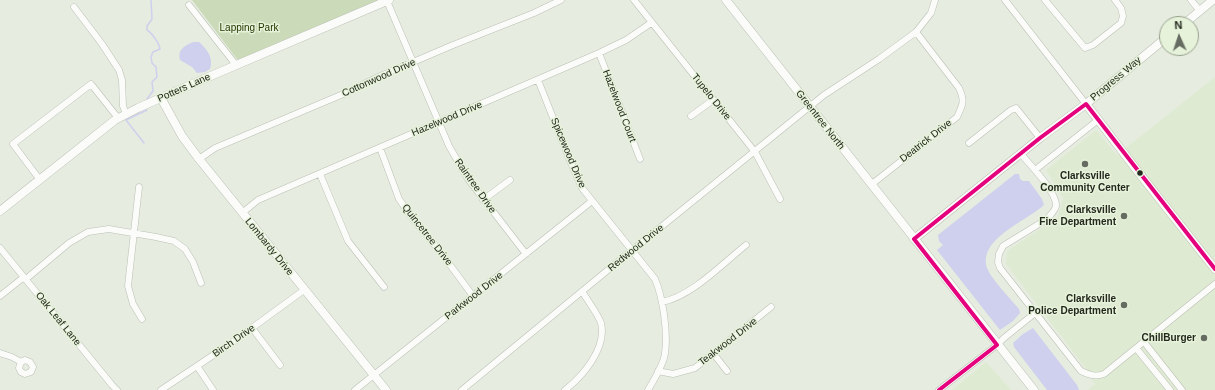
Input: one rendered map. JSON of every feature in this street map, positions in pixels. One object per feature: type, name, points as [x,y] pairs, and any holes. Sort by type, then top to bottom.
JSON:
[{"type":"street","name":"Raintree Drive","points":[[388,0],[449,146],[468,179],[526,254]]},
{"type":"street","name":"Potters Lane","points":[[0,211],[118,118],[236,65],[388,0]]},
{"type":"street","name":"Cottonwood Drive","points":[[199,159],[215,148],[348,92],[413,62],[534,13],[561,0]]},
{"type":"street","name":"Tupelo Drive","points":[[634,0],[755,152],[780,199]]},
{"type":"street","name":"Greentree North","points":[[726,0],[1034,390]]},
{"type":"street","name":"Redwood Drive","points":[[462,390],[824,95],[879,59],[916,32],[931,13],[935,0]]},
{"type":"street","points":[[1005,0],[1215,269]]},
{"type":"street","points":[[1046,0],[1085,48],[1093,45],[1122,23],[1123,16],[1121,8],[1115,0]]},
{"type":"street","points":[[1191,0],[1200,11]]},
{"type":"street","points":[[1194,16],[1213,0]]},
{"type":"street","points":[[189,5],[236,65]]},
{"type":"street","points":[[74,7],[102,44],[119,70],[122,80],[123,106],[126,114]]},
{"type":"street","name":"Hazelwood Drive","points":[[242,213],[258,200],[599,53],[626,40],[651,23]]},
{"type":"street","name":"Deatrick Drive","points":[[872,184],[957,117],[963,103],[963,97],[959,88],[916,32]]},
{"type":"street","name":"Progress Way","points":[[914,239],[1040,138],[1086,104],[1159,45]]},
{"type":"street","name":"Hazelwood Court","points":[[599,53],[640,159]]},
{"type":"street","name":"Spicewood Drive","points":[[538,80],[582,188],[655,279],[660,292],[665,326],[665,354],[648,390]]},
{"type":"street","points":[[40,180],[13,144],[55,110],[91,84],[118,118]]},
{"type":"street","name":"Lombardy Drive","points":[[161,98],[182,136],[199,159],[386,390]]},
{"type":"street","points":[[691,116],[713,100]]},
{"type":"street","points":[[969,143],[1011,110],[1016,108],[1040,138]]},
{"type":"street","points":[[1035,170],[1098,120]]},
{"type":"street","name":"Quincetree Drive","points":[[380,148],[399,199],[473,296]]},
{"type":"street","points":[[1021,154],[1035,170],[1055,198],[1056,207],[1047,219],[1003,246],[999,254],[998,262],[1008,279],[1081,371],[1090,376],[1104,374],[1215,284]]},
{"type":"street","points":[[320,174],[348,241],[384,287]]},
{"type":"street","points":[[483,200],[510,180]]},
{"type":"street","points":[[139,188],[128,286],[133,304],[142,319]]},
{"type":"street","name":"Parkwood Drive","points":[[355,390],[592,201]]},
{"type":"street","points":[[0,296],[69,243],[88,232],[109,229],[174,241],[185,249],[193,262],[202,283]]},
{"type":"street","points":[[662,302],[672,300],[687,293],[746,245]]},
{"type":"street","name":"Oak Leaf Lane","points":[[0,248],[117,390]]},
{"type":"street","name":"Birch Drive","points":[[161,390],[230,344],[304,290]]},
{"type":"street","points":[[565,390],[588,368],[600,345],[602,333],[600,322],[582,292]]},
{"type":"street","name":"Teakwood Drive","points":[[658,371],[673,374],[695,368],[771,307]]},
{"type":"street","points":[[939,390],[1035,313]]},
{"type":"street","points":[[252,328],[280,365]]},
{"type":"street","points":[[1144,342],[1182,390]]},
{"type":"street","points":[[1134,349],[1170,390]]},
{"type":"street","points":[[0,353],[21,362]]},
{"type":"street","points":[[713,353],[727,371]]},
{"type":"street","points":[[197,366],[213,390]]},
{"type":"shaded area","points":[[1215,77],[1215,390],[1088,390],[1095,384],[1084,366],[1006,264],[1007,251],[1058,217],[1063,198],[1046,170],[1096,130],[1117,155]]},
{"type":"shaded area","points":[[986,362],[1011,390],[952,390]]},
{"type":"green space","name":"Lapping Park","points":[[192,0],[384,0],[240,63]]},
{"type":"water","points":[[193,42],[199,42],[209,54],[211,65],[210,69],[205,72],[197,73],[192,67],[180,60],[180,51]]},
{"type":"water","points":[[1015,174],[1019,174],[1020,179],[1023,181],[1029,181],[1042,199],[1044,205],[1005,232],[989,249],[986,259],[988,270],[998,285],[1019,309],[1020,313],[1013,321],[1000,330],[937,250],[943,245],[939,241],[938,235]]},
{"type":"water","points":[[1033,328],[1077,385],[1079,390],[1047,390],[1014,347],[1013,343]]},
{"type":"waterway","points":[[147,99],[153,91],[152,82],[157,77],[156,67],[152,63],[151,57],[153,52],[160,49],[155,38],[147,30],[147,26],[152,19],[151,0]]},
{"type":"waterway","points":[[144,143],[126,120],[147,110]]},
{"type":"transit line","points":[[939,390],[997,345],[914,239],[1040,138],[1086,104],[1215,269]]},
{"type":"place","name":"Clarksville Community Center","points":[[1085,164]]},
{"type":"place","name":"Clarksville Fire Department","points":[[1124,216]]},
{"type":"place","name":"Clarksville Police Department","points":[[1124,305]]},
{"type":"place","name":"ChillBurger","points":[[1204,338]]}]
